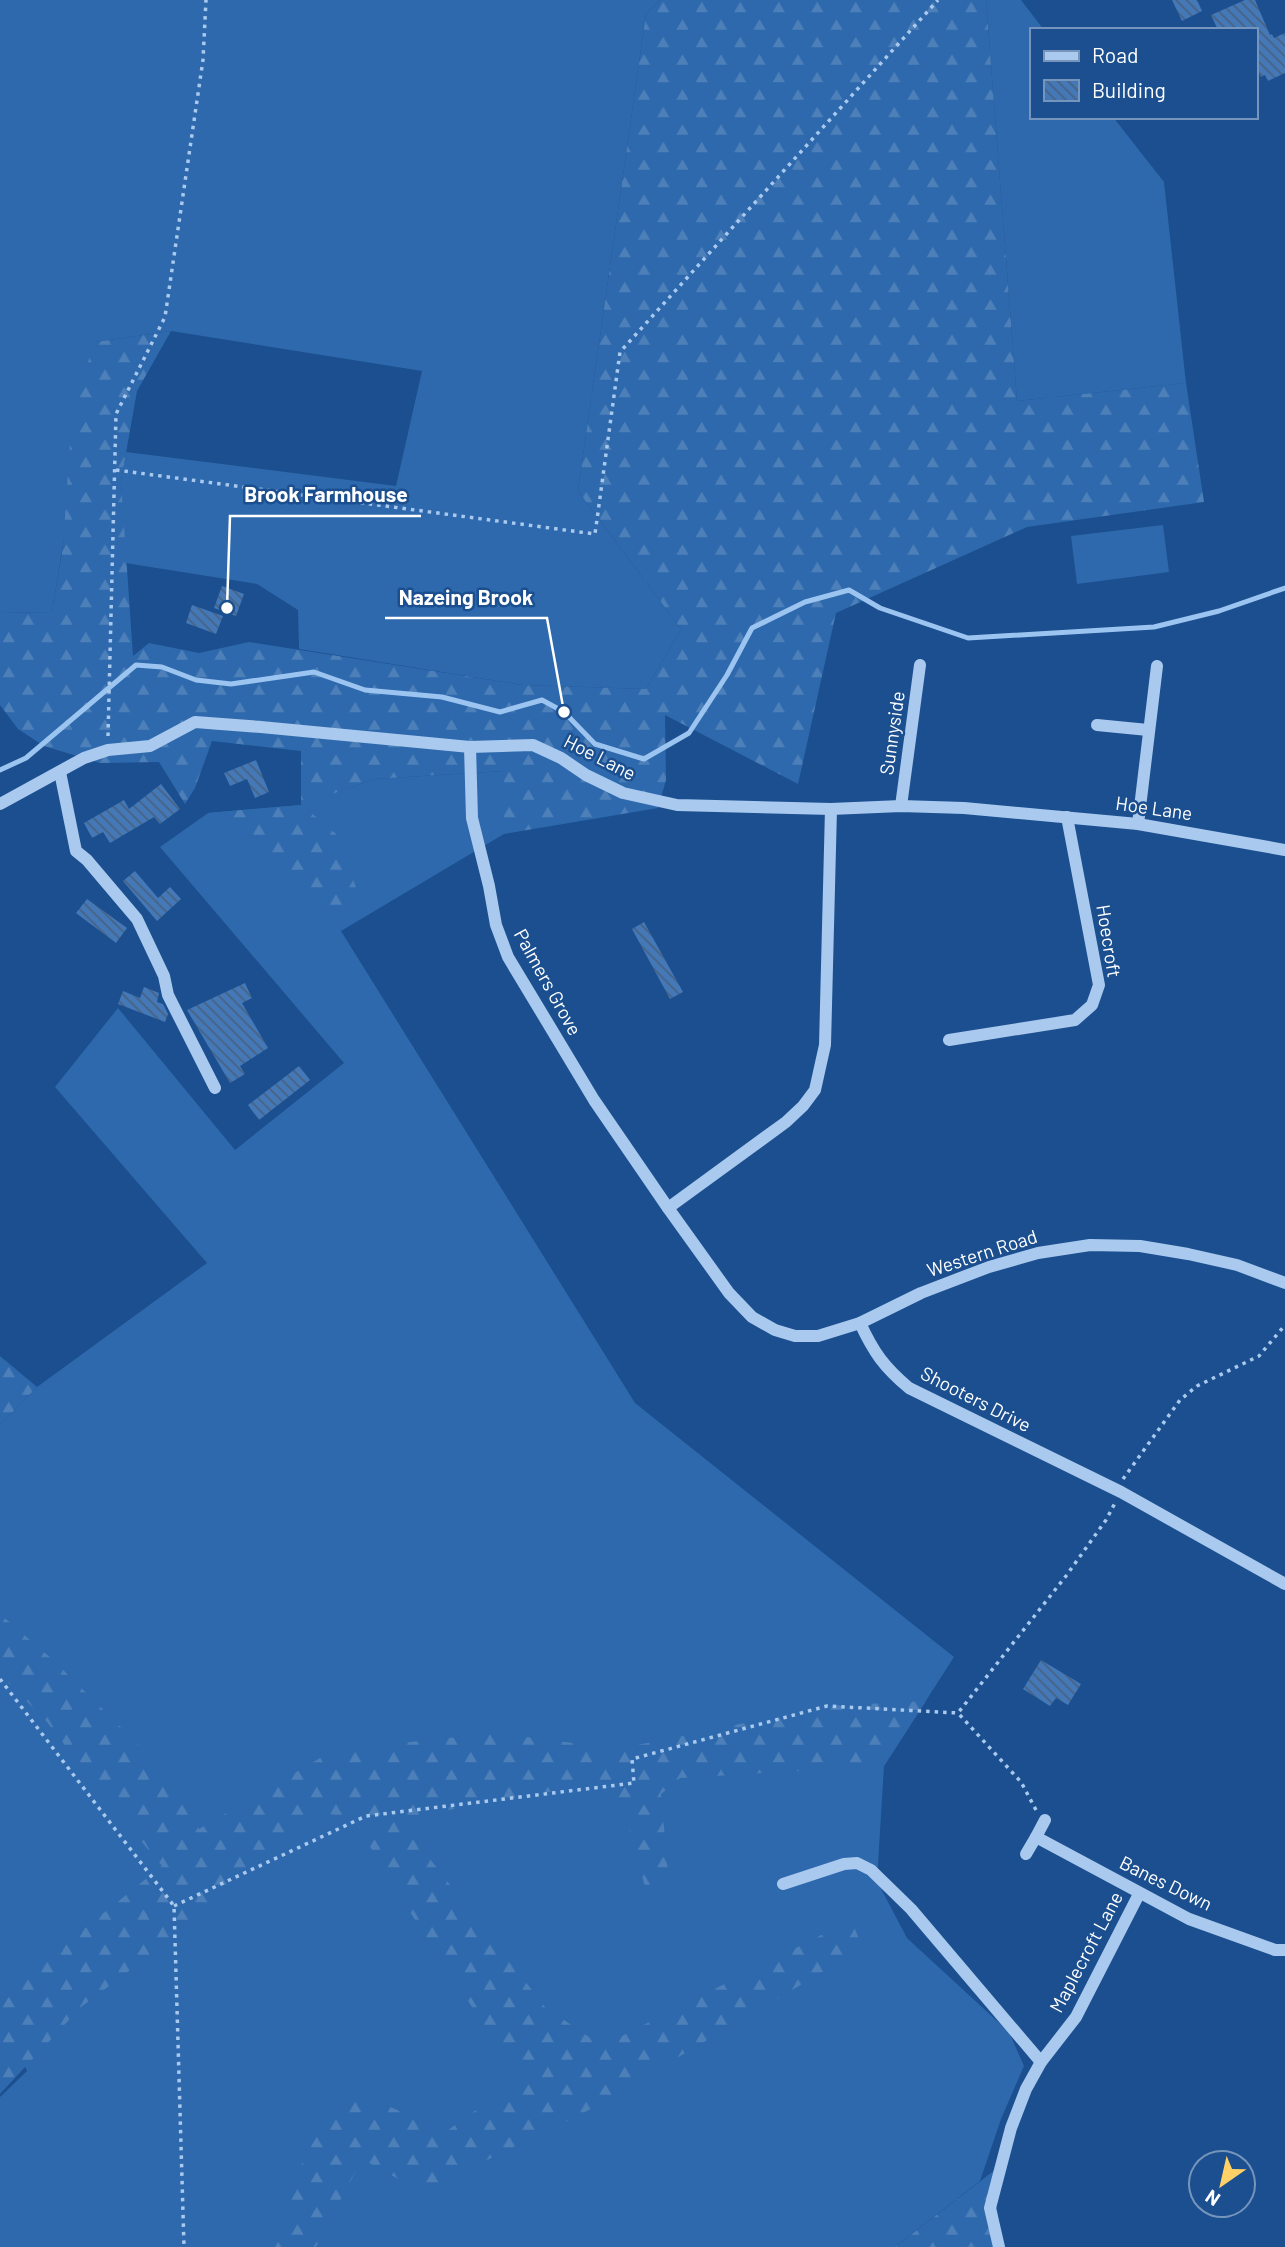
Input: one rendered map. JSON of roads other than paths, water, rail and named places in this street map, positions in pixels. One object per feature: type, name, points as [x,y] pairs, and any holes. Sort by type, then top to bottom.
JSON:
[{"type":"street","name":"Sunnyside","points":[[901,806],[920,665]]},
{"type":"street","points":[[1138,824],[1157,666]]},
{"type":"street","name":"Hoe Lane","points":[[0,804],[84,758],[108,750],[150,746],[195,722],[470,747],[533,745],[623,793],[677,804],[831,809],[901,806],[964,808],[1138,824],[1285,850]]},
{"type":"street","points":[[1097,725],[1148,730]]},
{"type":"street","name":"Palmers Grove","points":[[470,747],[472,817],[496,925],[508,957],[594,1100],[691,1242],[729,1293],[752,1317],[775,1331],[794,1336],[818,1336],[860,1323]]},
{"type":"street","points":[[60,772],[76,851],[87,860],[137,919],[164,976],[168,995],[215,1088]]},
{"type":"street","points":[[668,1208],[786,1122],[815,1090],[825,1045],[831,809]]},
{"type":"street","name":"Hoecroft","points":[[949,1040],[1075,1020],[1092,1005],[1099,985],[1067,817]]},
{"type":"street","name":"Western Road","points":[[860,1323],[921,1293],[989,1267],[1038,1253],[1090,1245],[1140,1246],[1188,1254],[1237,1265],[1285,1283]]},
{"type":"street","name":"Shooters Drive","points":[[860,1323],[872,1348],[887,1369],[909,1388],[1118,1491],[1285,1584]]},
{"type":"street","points":[[1027,1854],[1045,1820]]},
{"type":"street","name":"Banes Down","points":[[1036,1837],[1189,1919],[1275,1950],[1285,1951]]},
{"type":"street","points":[[783,1884],[844,1864],[863,1865],[897,1895],[1041,2062]]},
{"type":"street","name":"Maplecroft Lane","points":[[999,2247],[990,2208],[1011,2127],[1026,2089],[1041,2062],[1076,2017],[1139,1894]]},
{"type":"waterway","points":[[0,770],[26,758],[136,665],[162,667],[196,680],[231,684],[314,672],[365,690],[442,697],[500,712],[542,700],[564,712],[595,744],[644,759],[689,733],[727,675],[752,628],[805,602],[849,590],[880,608],[968,638],[1154,627],[1219,611],[1285,588]]},
{"type":"place","name":"Brook Farmhouse","points":[[227,608]]},
{"type":"place","name":"Nazeing Brook","points":[[564,712]]}]
